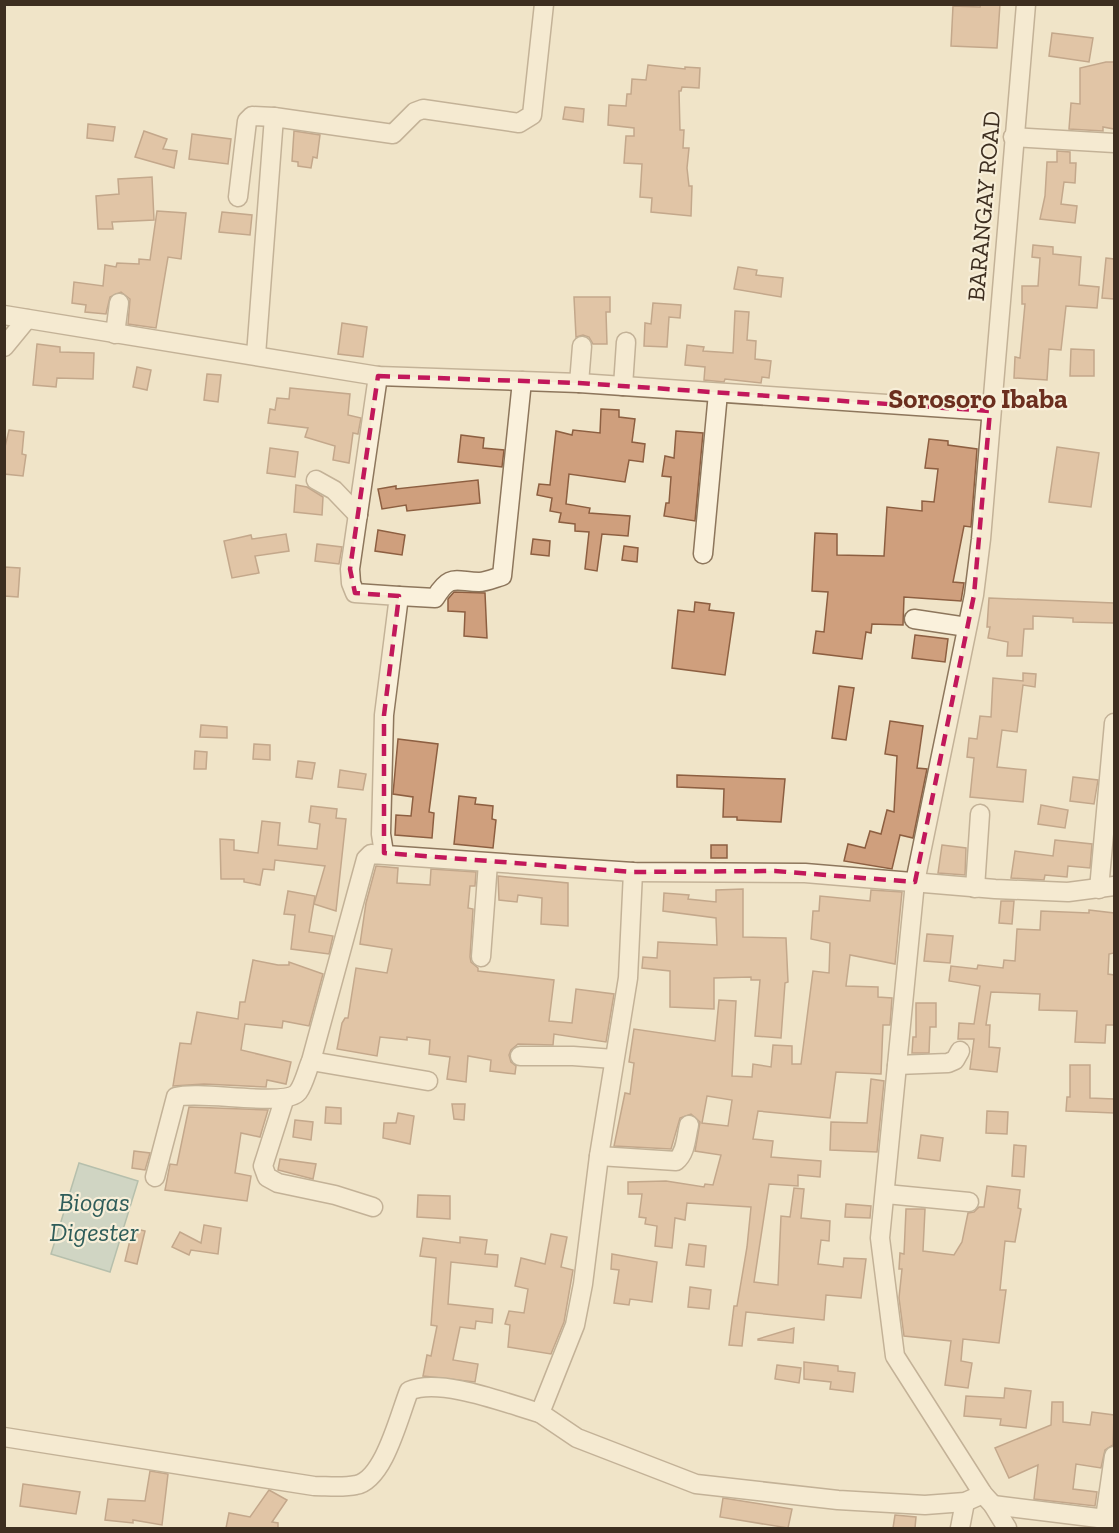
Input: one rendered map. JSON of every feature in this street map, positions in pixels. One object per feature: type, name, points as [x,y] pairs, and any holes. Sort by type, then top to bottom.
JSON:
[{"type":"street","points":[[238,198],[247,121],[252,116],[393,134],[399,131],[415,112],[423,109],[519,123],[528,120],[532,115],[544,4]]},
{"type":"street","name":"BARANGAY ROAD","points":[[1007,1528],[896,1356],[880,1238],[915,882],[967,627],[981,538],[1026,4]]},
{"type":"street","points":[[255,355],[274,117]]},
{"type":"street","points":[[1013,137],[1114,143]]},
{"type":"street","points":[[115,334],[119,303]]},
{"type":"street","points":[[4,315],[378,376],[622,386],[990,411]]},
{"type":"street","points":[[4,347],[27,320]]},
{"type":"street","points":[[622,386],[626,342]]},
{"type":"street","points":[[579,384],[582,346]]},
{"type":"street","points":[[378,376],[350,569],[351,583],[356,593],[435,598],[442,585],[453,579],[482,582],[502,576],[522,381]]},
{"type":"street","points":[[703,554],[718,393]]},
{"type":"street","points":[[316,480],[334,490],[358,515]]},
{"type":"street","points":[[384,853],[381,834],[384,715],[399,596]]},
{"type":"street","points":[[914,619],[967,627]]},
{"type":"street","points":[[155,1177],[176,1097],[208,1094],[284,1100],[297,1092],[311,1061],[366,859],[370,854],[384,853],[633,872],[775,872],[975,888],[1068,892],[1107,888],[1114,723]]},
{"type":"street","points":[[975,888],[980,814]]},
{"type":"street","points":[[481,957],[488,862]]},
{"type":"street","points":[[540,1413],[575,1325],[598,1156],[628,978],[633,872]]},
{"type":"street","points":[[897,1065],[948,1063],[955,1060],[960,1051]]},
{"type":"street","points":[[520,1056],[614,1059]]},
{"type":"street","points":[[311,1061],[428,1081]]},
{"type":"street","points":[[284,1100],[263,1166],[267,1177],[278,1183],[335,1195],[373,1207]]},
{"type":"street","points":[[598,1156],[676,1161],[680,1158],[685,1146],[688,1125]]},
{"type":"street","points":[[886,1194],[969,1202]]},
{"type":"street","points":[[4,1437],[314,1485],[357,1485],[376,1470],[385,1458],[409,1391],[420,1386],[487,1397],[540,1413],[577,1438],[696,1484],[838,1500],[925,1504],[988,1499],[1110,1519],[1114,1456]]},
{"type":"street","points":[[960,1528],[965,1502]]},
{"type":"highlighted area","points":[[378,376],[579,383],[990,411],[974,595],[915,882],[775,871],[633,872],[384,853],[384,715],[399,596],[355,593],[350,569]]},
{"type":"water","name":"Biogas Digester","points":[[79,1163],[138,1181],[110,1272],[51,1254]]},
{"type":"building","points":[[981,4],[1000,4],[997,48],[951,46],[953,6],[980,7]]},
{"type":"building","points":[[1052,33],[1093,38],[1089,62],[1049,56]]},
{"type":"building","points":[[1114,62],[1114,129],[1103,127],[1103,131],[1069,129],[1071,103],[1080,104],[1080,68]]},
{"type":"building","points":[[648,65],[685,69],[685,67],[700,68],[699,88],[682,87],[679,91],[680,130],[684,130],[683,148],[689,148],[687,168],[689,186],[692,186],[691,216],[651,212],[652,198],[640,197],[642,164],[624,163],[626,136],[634,136],[634,128],[608,125],[609,105],[626,106],[627,94],[631,94],[632,79],[646,80]]},
{"type":"building","points":[[565,107],[584,109],[583,122],[563,119]]},
{"type":"building","points":[[88,124],[115,127],[113,141],[87,138]]},
{"type":"building","points":[[144,131],[167,139],[163,149],[177,151],[174,168],[135,157]]},
{"type":"building","points":[[294,131],[320,135],[317,158],[313,157],[311,168],[298,166],[298,162],[292,161]]},
{"type":"building","points":[[192,134],[231,139],[228,164],[189,159]]},
{"type":"building","points":[[1057,151],[1070,152],[1070,163],[1076,163],[1075,183],[1064,182],[1061,204],[1077,206],[1075,223],[1040,219],[1045,196],[1047,162],[1057,162]]},
{"type":"building","points":[[152,177],[154,220],[112,222],[113,229],[98,229],[96,196],[119,194],[118,179]]},
{"type":"building","points":[[157,211],[186,213],[181,259],[168,257],[156,328],[128,324],[130,299],[121,292],[110,297],[106,314],[85,312],[86,305],[72,303],[74,282],[103,286],[105,265],[116,267],[117,263],[139,264],[139,259],[150,260]]},
{"type":"building","points":[[222,212],[252,215],[250,235],[219,232]]},
{"type":"building","points":[[1033,245],[1053,247],[1053,254],[1081,257],[1079,285],[1099,287],[1097,308],[1066,306],[1061,350],[1049,349],[1047,380],[1014,378],[1015,357],[1020,358],[1025,304],[1022,304],[1022,286],[1038,286],[1040,258],[1032,257]]},
{"type":"building","points":[[1106,258],[1114,259],[1114,299],[1102,298]]},
{"type":"building","points":[[738,267],[757,270],[756,275],[783,278],[781,297],[734,289]]},
{"type":"building","points":[[574,297],[610,297],[610,312],[606,312],[607,344],[593,344],[589,337],[583,335],[576,337]]},
{"type":"building","points":[[653,303],[681,305],[680,318],[669,317],[667,347],[644,346],[645,323],[651,324]]},
{"type":"building","points":[[735,311],[749,312],[747,340],[756,341],[755,359],[771,361],[769,378],[762,377],[761,383],[725,379],[724,382],[704,380],[705,367],[685,365],[687,345],[704,347],[703,351],[733,353]]},
{"type":"building","points":[[342,323],[367,327],[363,357],[338,354]]},
{"type":"building","points":[[37,344],[60,347],[60,352],[94,353],[93,379],[57,378],[56,387],[33,385]]},
{"type":"building","points":[[1071,349],[1094,350],[1094,376],[1070,376]]},
{"type":"building","points":[[137,367],[151,370],[147,390],[133,387]]},
{"type":"building","points":[[207,374],[221,375],[218,402],[204,400]]},
{"type":"building","points":[[290,388],[350,394],[348,415],[361,418],[358,434],[353,433],[349,463],[333,460],[335,446],[305,437],[308,428],[268,423],[270,409],[275,410],[277,398],[289,399]]},
{"type":"building","points":[[601,409],[619,410],[619,417],[635,419],[632,442],[645,444],[643,462],[629,460],[625,482],[569,474],[566,504],[590,508],[589,513],[630,516],[628,536],[602,534],[597,571],[585,569],[589,532],[575,531],[575,524],[559,522],[561,513],[550,511],[552,498],[537,495],[539,484],[550,485],[556,431],[572,435],[573,430],[600,433]]},
{"type":"building","points":[[9,430],[24,432],[22,454],[26,455],[23,476],[4,474],[4,451]]},
{"type":"building","points":[[676,431],[703,433],[695,521],[664,516],[666,503],[669,503],[671,477],[662,476],[665,456],[674,458]]},
{"type":"building","points":[[461,435],[484,438],[483,448],[504,450],[502,467],[458,462]]},
{"type":"building","points":[[929,439],[948,441],[948,445],[977,449],[971,527],[964,526],[953,582],[964,583],[961,601],[904,597],[903,625],[872,624],[871,633],[866,632],[862,659],[813,653],[816,631],[824,632],[828,592],[812,591],[815,533],[837,534],[837,555],[884,556],[887,507],[922,511],[922,501],[934,502],[938,469],[925,468]]},
{"type":"building","points":[[1057,447],[1099,453],[1091,507],[1049,502]]},
{"type":"building","points":[[270,448],[298,452],[295,477],[267,473]]},
{"type":"building","points":[[478,480],[480,503],[407,511],[406,505],[382,509],[378,489],[396,486],[396,489]]},
{"type":"building","points":[[296,485],[307,487],[323,497],[322,515],[294,512]]},
{"type":"building","points":[[378,530],[405,535],[402,555],[375,551]]},
{"type":"building","points":[[286,534],[289,551],[255,556],[259,573],[232,578],[224,541],[251,535],[252,539]]},
{"type":"building","points":[[533,539],[550,541],[549,556],[531,554]]},
{"type":"building","points":[[317,544],[342,547],[339,564],[315,561]]},
{"type":"building","points":[[624,546],[638,548],[637,562],[622,560]]},
{"type":"building","points":[[4,567],[20,568],[18,597],[4,596]]},
{"type":"building","points":[[454,592],[485,593],[487,638],[464,636],[465,612],[448,611],[448,599]]},
{"type":"building","points":[[989,598],[1114,603],[1114,623],[1073,622],[1073,618],[1033,616],[1033,629],[1024,629],[1022,656],[1007,656],[1008,642],[988,638]]},
{"type":"building","points":[[695,602],[710,604],[709,610],[734,613],[725,675],[672,668],[678,610],[694,612]]},
{"type":"building","points":[[915,635],[948,639],[945,662],[912,658]]},
{"type":"building","points":[[1023,673],[1036,674],[1035,687],[1023,685],[1017,732],[1002,730],[997,767],[1026,770],[1023,802],[970,797],[974,758],[967,757],[969,738],[977,739],[980,716],[991,717],[993,678],[1023,681]]},
{"type":"building","points":[[839,686],[854,688],[846,740],[832,738]]},
{"type":"building","points":[[890,721],[923,726],[917,768],[927,769],[913,838],[900,835],[892,869],[844,861],[848,844],[865,848],[870,831],[881,834],[887,810],[894,812],[897,756],[885,754]]},
{"type":"building","points":[[201,725],[227,727],[227,738],[200,737]]},
{"type":"building","points":[[398,739],[438,744],[429,812],[434,813],[432,838],[395,835],[396,815],[411,816],[413,797],[393,794]]},
{"type":"building","points":[[254,744],[270,745],[270,760],[253,759]]},
{"type":"building","points":[[195,751],[207,752],[206,769],[194,769]]},
{"type":"building","points":[[298,761],[315,763],[312,779],[296,777]]},
{"type":"building","points":[[340,770],[366,774],[363,790],[338,787]]},
{"type":"building","points":[[677,775],[785,779],[781,822],[723,817],[724,789],[677,787]]},
{"type":"building","points":[[1073,777],[1098,780],[1094,804],[1070,801]]},
{"type":"building","points":[[459,796],[476,798],[475,804],[493,806],[492,819],[496,820],[493,848],[454,844]]},
{"type":"building","points":[[1041,805],[1068,810],[1065,828],[1038,824]]},
{"type":"building","points":[[311,806],[337,809],[336,818],[346,819],[336,911],[314,904],[325,866],[275,860],[274,870],[263,869],[260,885],[244,882],[244,879],[221,879],[220,839],[234,840],[234,850],[258,853],[262,821],[280,823],[278,845],[317,849],[320,824],[309,822]]},
{"type":"building","points":[[1055,840],[1092,844],[1090,868],[1068,866],[1067,877],[1045,875],[1044,880],[1011,878],[1015,851],[1053,856]]},
{"type":"building","points":[[711,845],[727,845],[727,858],[711,858]]},
{"type":"building","points":[[942,845],[966,848],[965,875],[938,873]]},
{"type":"building","points":[[376,866],[398,868],[397,883],[430,885],[431,869],[476,872],[475,886],[470,886],[468,908],[473,909],[471,962],[478,968],[478,971],[554,980],[549,1021],[572,1023],[576,989],[614,994],[606,1042],[554,1034],[553,1045],[518,1044],[509,1055],[511,1062],[516,1066],[515,1074],[490,1071],[491,1060],[468,1056],[466,1082],[447,1079],[450,1057],[429,1054],[430,1040],[380,1037],[377,1056],[337,1049],[342,1023],[345,1018],[348,1018],[356,968],[387,973],[392,949],[360,944],[366,903]]},
{"type":"building","points":[[498,876],[568,883],[568,926],[541,924],[542,898],[518,895],[517,902],[499,900]]},
{"type":"building","points":[[743,889],[743,937],[786,938],[788,982],[785,983],[781,1038],[755,1036],[760,980],[751,980],[751,977],[714,978],[714,1009],[670,1007],[670,971],[642,968],[643,957],[657,958],[658,942],[717,945],[716,918],[663,911],[664,893],[689,895],[688,899],[716,902],[716,890]]},
{"type":"building","points":[[871,890],[902,892],[895,964],[850,955],[846,986],[878,987],[878,997],[892,998],[890,1025],[883,1025],[881,1074],[836,1072],[830,1118],[758,1111],[753,1139],[773,1141],[771,1157],[821,1161],[820,1177],[798,1175],[798,1186],[769,1184],[754,1282],[778,1285],[781,1216],[790,1217],[794,1188],[804,1189],[801,1218],[830,1221],[829,1241],[821,1240],[818,1264],[843,1267],[844,1258],[866,1259],[861,1298],[826,1295],[824,1320],[746,1312],[742,1346],[729,1345],[734,1306],[737,1306],[747,1247],[751,1207],[687,1203],[685,1220],[675,1218],[672,1248],[655,1246],[657,1226],[645,1224],[646,1218],[639,1217],[642,1194],[628,1194],[628,1182],[666,1181],[704,1187],[705,1184],[713,1185],[721,1155],[695,1151],[700,1122],[691,1114],[680,1118],[671,1149],[614,1146],[625,1093],[630,1094],[634,1063],[629,1062],[634,1029],[715,1041],[719,1000],[736,1001],[732,1076],[752,1077],[753,1064],[771,1067],[773,1045],[792,1046],[792,1064],[801,1064],[813,971],[829,973],[830,943],[811,939],[813,911],[819,911],[820,896],[870,901]],"holes":[[[707,1096],[732,1100],[728,1126],[702,1123]]]},
{"type":"building","points":[[288,891],[315,896],[309,932],[333,936],[329,954],[291,949],[295,915],[284,914]]},
{"type":"building","points":[[1001,901],[1014,901],[1012,924],[999,923]]},
{"type":"building","points":[[1089,910],[1114,913],[1114,953],[1109,954],[1108,974],[1114,975],[1114,1025],[1106,1025],[1105,1043],[1075,1042],[1077,1011],[1039,1010],[1040,994],[991,992],[986,1025],[990,1025],[989,1047],[1000,1048],[997,1072],[970,1069],[974,1039],[958,1039],[959,1023],[974,1024],[980,986],[949,981],[951,966],[977,969],[978,965],[1003,968],[1004,960],[1015,961],[1017,929],[1040,930],[1041,911],[1089,913]]},
{"type":"building","points":[[927,934],[953,936],[950,963],[924,961]]},
{"type":"building","points":[[253,960],[278,965],[289,965],[289,962],[323,974],[309,1026],[283,1021],[282,1028],[245,1024],[241,1050],[291,1062],[286,1084],[267,1080],[266,1087],[204,1084],[173,1086],[180,1043],[191,1044],[197,1012],[238,1019],[240,1002],[245,1002]]},
{"type":"building","points":[[916,1003],[936,1003],[936,1027],[930,1027],[929,1053],[912,1053],[913,1037],[916,1037]]},
{"type":"building","points":[[1070,1065],[1090,1065],[1090,1098],[1114,1099],[1114,1113],[1066,1111],[1067,1097],[1070,1097]]},
{"type":"building","points":[[871,1079],[884,1081],[877,1152],[830,1150],[831,1122],[867,1123]]},
{"type":"building","points":[[452,1104],[465,1104],[464,1120],[454,1119]]},
{"type":"building","points":[[189,1107],[268,1110],[260,1137],[241,1133],[235,1173],[251,1176],[247,1201],[165,1190],[170,1164],[177,1165]]},
{"type":"building","points":[[326,1107],[341,1108],[341,1124],[325,1123]]},
{"type":"building","points":[[987,1111],[1008,1112],[1007,1134],[986,1133]]},
{"type":"building","points":[[398,1113],[414,1116],[410,1144],[383,1138],[384,1123],[396,1123]]},
{"type":"building","points":[[295,1120],[313,1122],[311,1140],[293,1137]]},
{"type":"building","points":[[921,1135],[943,1138],[940,1161],[918,1158]]},
{"type":"building","points":[[1014,1145],[1026,1146],[1024,1177],[1012,1176]]},
{"type":"building","points":[[134,1151],[150,1153],[145,1170],[132,1168]]},
{"type":"building","points":[[280,1159],[316,1164],[313,1179],[278,1170]]},
{"type":"building","points":[[987,1186],[1020,1190],[1018,1208],[1021,1209],[1015,1242],[1005,1241],[1000,1290],[1006,1290],[999,1343],[963,1339],[961,1361],[972,1363],[968,1388],[945,1385],[951,1341],[904,1336],[899,1298],[902,1269],[899,1269],[900,1253],[904,1254],[906,1209],[925,1209],[923,1251],[954,1255],[962,1242],[968,1213],[984,1207]]},
{"type":"building","points":[[418,1195],[450,1196],[450,1219],[417,1217]]},
{"type":"building","points":[[846,1204],[871,1206],[870,1218],[845,1217]]},
{"type":"building","points":[[204,1225],[221,1228],[218,1254],[191,1250],[189,1255],[172,1247],[180,1232],[201,1243]]},
{"type":"building","points":[[133,1228],[145,1231],[137,1264],[125,1261]]},
{"type":"building","points":[[551,1234],[567,1237],[561,1267],[573,1270],[564,1322],[551,1354],[508,1347],[510,1325],[505,1324],[509,1311],[524,1313],[528,1289],[515,1286],[521,1258],[545,1264]]},
{"type":"building","points":[[460,1237],[487,1240],[485,1254],[498,1255],[497,1267],[451,1262],[448,1304],[493,1309],[492,1323],[476,1321],[475,1329],[460,1327],[453,1360],[478,1364],[475,1382],[423,1376],[427,1355],[431,1356],[437,1326],[431,1325],[436,1258],[420,1256],[423,1238],[460,1243]]},
{"type":"building","points":[[689,1244],[706,1246],[704,1267],[686,1265]]},
{"type":"building","points":[[612,1254],[657,1262],[652,1302],[630,1299],[629,1305],[614,1303],[619,1270],[611,1269]]},
{"type":"building","points":[[690,1287],[711,1290],[709,1309],[688,1307]]},
{"type":"building","points":[[794,1328],[793,1343],[758,1340],[758,1339]]},
{"type":"building","points":[[804,1362],[838,1366],[838,1371],[855,1373],[853,1392],[830,1389],[831,1382],[804,1379]]},
{"type":"building","points":[[777,1365],[801,1368],[799,1383],[775,1379]]},
{"type":"building","points":[[1005,1388],[1031,1391],[1026,1428],[1000,1425],[1001,1419],[964,1416],[966,1396],[1004,1398]]},
{"type":"building","points":[[1052,1402],[1063,1402],[1063,1422],[1090,1425],[1092,1412],[1114,1415],[1113,1445],[1105,1450],[1101,1468],[1076,1464],[1073,1489],[1097,1492],[1095,1506],[1034,1499],[1038,1465],[1009,1478],[995,1448],[1051,1425]]},
{"type":"building","points":[[150,1471],[168,1474],[162,1525],[133,1520],[133,1523],[105,1520],[108,1499],[145,1501]]},
{"type":"building","points":[[23,1484],[80,1492],[76,1514],[20,1506]]},
{"type":"building","points":[[269,1490],[287,1500],[272,1522],[278,1523],[278,1528],[226,1528],[229,1513],[250,1517]]},
{"type":"building","points":[[723,1498],[792,1509],[788,1528],[720,1517]]},
{"type":"building","points":[[895,1515],[916,1517],[915,1528],[893,1528]]},
{"type":"district","name":"Sorosoro Ibaba","points":[[978,399]]}]
